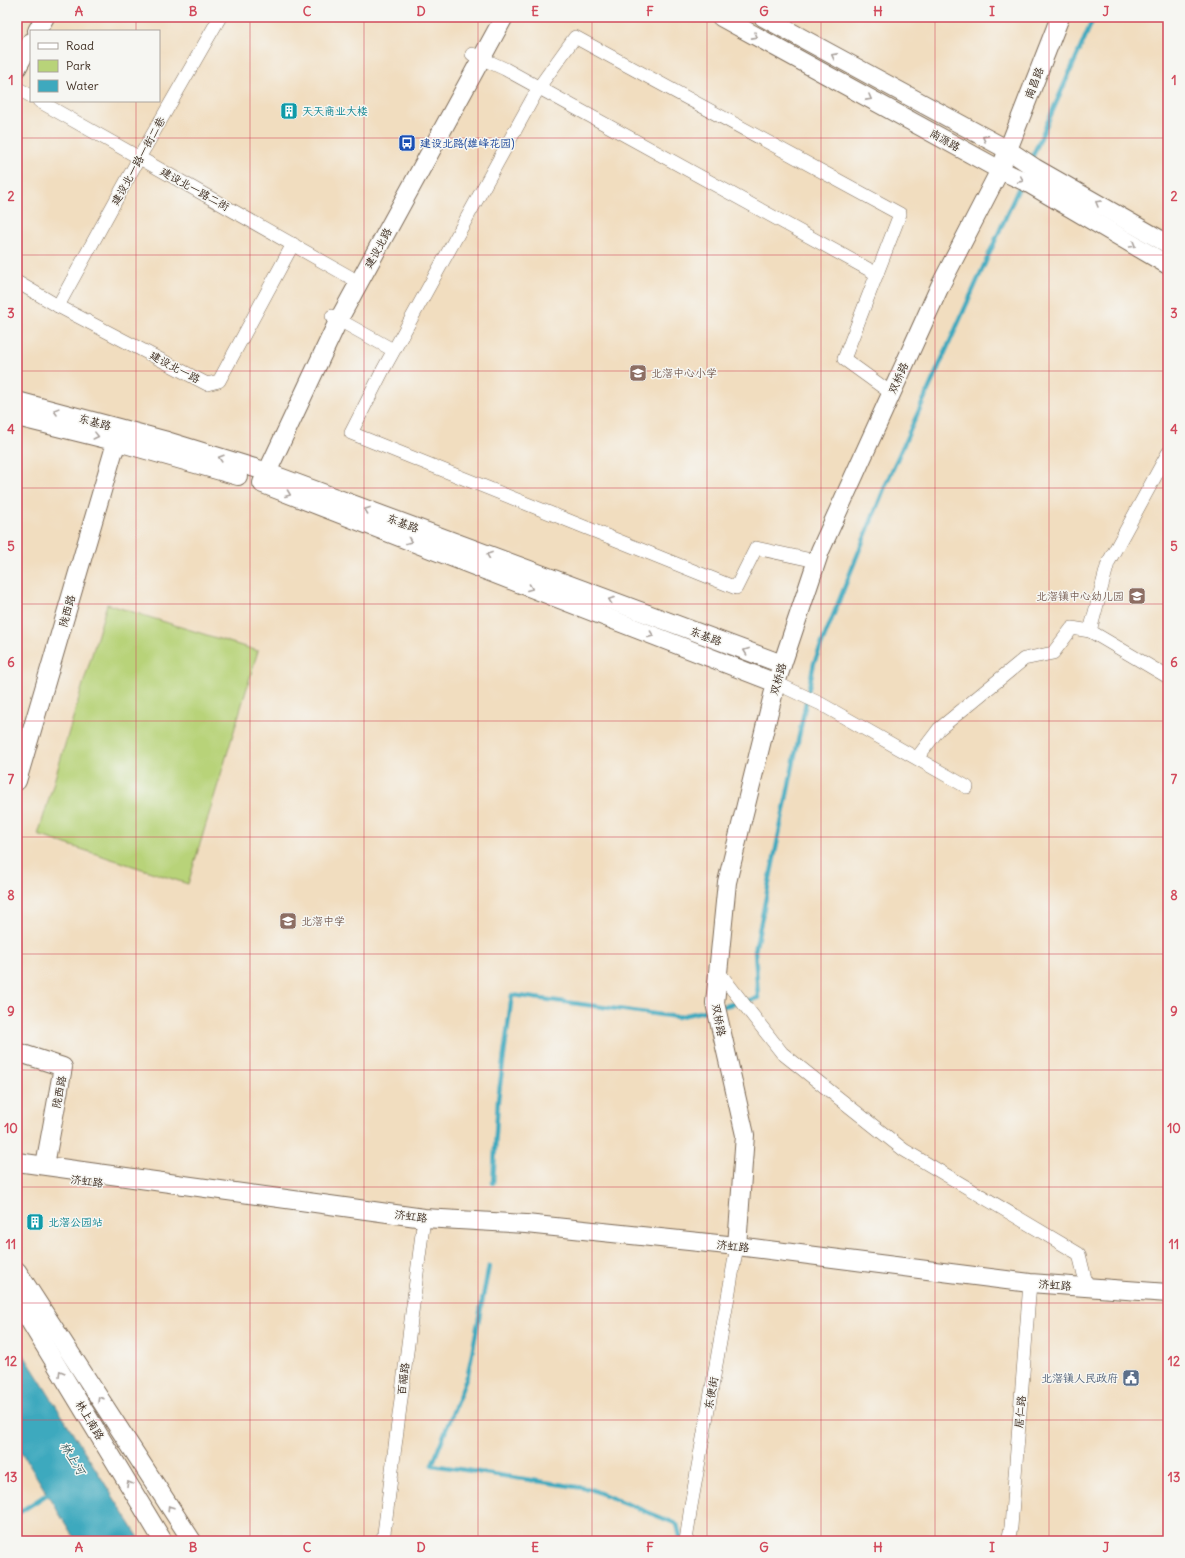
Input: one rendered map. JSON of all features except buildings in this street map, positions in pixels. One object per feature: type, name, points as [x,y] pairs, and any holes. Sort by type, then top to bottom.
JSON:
[{"type":"street","points":[[38,30],[45,17]]},
{"type":"street","name":"建设北一路一街二巷","points":[[58,306],[139,158],[220,17]]},
{"type":"street","name":"建设北路","points":[[260,476],[266,448],[476,56],[492,17]]},
{"type":"street","name":"建设北路","points":[[335,317],[350,277],[476,56],[504,17]]},
{"type":"street","name":"南源路","points":[[721,17],[1000,170],[1028,183],[1168,265]]},
{"type":"street","name":"南源路","points":[[763,17],[1008,150],[1036,168],[1168,244]]},
{"type":"street","name":"南昌路","points":[[1008,150],[1060,17]]},
{"type":"street","points":[[816,562],[756,548],[736,588],[350,433],[393,350],[539,87],[575,37],[900,214],[844,360],[891,392]]},
{"type":"street","points":[[17,68],[30,44]]},
{"type":"street","points":[[476,56],[505,68],[877,274]]},
{"type":"street","points":[[17,88],[30,95]]},
{"type":"street","name":"建设北一路二街","points":[[42,102],[350,277]]},
{"type":"street","name":"双桥路","points":[[737,1246],[745,1135],[715,1003],[727,882],[776,684],[816,562],[891,392],[940,286],[1000,170],[1008,150]]},
{"type":"street","name":"建设北一路","points":[[17,282],[58,306],[207,384],[219,381],[293,244]]},
{"type":"street","points":[[335,317],[393,350]]},
{"type":"street","name":"东基路","points":[[17,401],[167,442],[782,664]]},
{"type":"street","name":"东基路","points":[[17,417],[260,476],[776,684]]},
{"type":"street","name":"陇西路","points":[[17,781],[113,453],[118,442]]},
{"type":"street","points":[[1090,631],[1108,563],[1168,453]]},
{"type":"street","points":[[917,758],[939,729],[1024,659],[1053,653],[1072,628],[1090,631],[1168,676]]},
{"type":"street","points":[[776,684],[821,704],[967,787]]},
{"type":"street","points":[[718,971],[782,1053],[904,1150],[1079,1254],[1087,1287]]},
{"type":"street","name":"陇西路","points":[[17,1052],[64,1067],[45,1165]]},
{"type":"street","name":"济虹路","points":[[17,1162],[424,1218],[526,1224],[737,1246],[1030,1283],[1168,1293]]},
{"type":"street","name":"济虹路","points":[[17,1172],[289,1206],[298,1200]]},
{"type":"street","name":"百福路","points":[[382,1541],[424,1218]]},
{"type":"street","name":"东便街","points":[[686,1541],[737,1246]]},
{"type":"street","points":[[17,1271],[192,1541]]},
{"type":"street","name":"居仁路","points":[[1008,1541],[1011,1527],[1030,1283]]},
{"type":"street","name":"林上南路","points":[[17,1300],[163,1541]]},
{"type":"green space","points":[[107,604],[258,651],[188,884],[38,835]]},
{"type":"water","name":"林上河","points":[[17,1344],[141,1541],[76,1541],[17,1445]]},
{"type":"waterway","points":[[1031,160],[1094,17]]},
{"type":"waterway","points":[[720,1007],[758,998],[755,951],[814,663],[886,484],[1021,183]]},
{"type":"waterway","points":[[493,1183],[498,1100],[512,995],[677,1017],[713,1009]]},
{"type":"waterway","points":[[489,1266],[468,1374],[432,1465],[590,1489],[677,1524],[681,1541]]},
{"type":"waterway","points":[[17,1514],[52,1491]]},
{"type":"place","name":"天天商业大楼","points":[[289,111]]},
{"type":"place","name":"建设北路(雄峰花园)","points":[[407,143]]},
{"type":"place","name":"北滘中心小学","points":[[638,373]]},
{"type":"place","name":"北滘镇中心幼儿园","points":[[1137,596]]},
{"type":"place","name":"北滘中学","points":[[288,921]]},
{"type":"place","name":"北滘公园站","points":[[35,1222]]},
{"type":"place","name":"北滘镇人民政府","points":[[1131,1378]]}]
